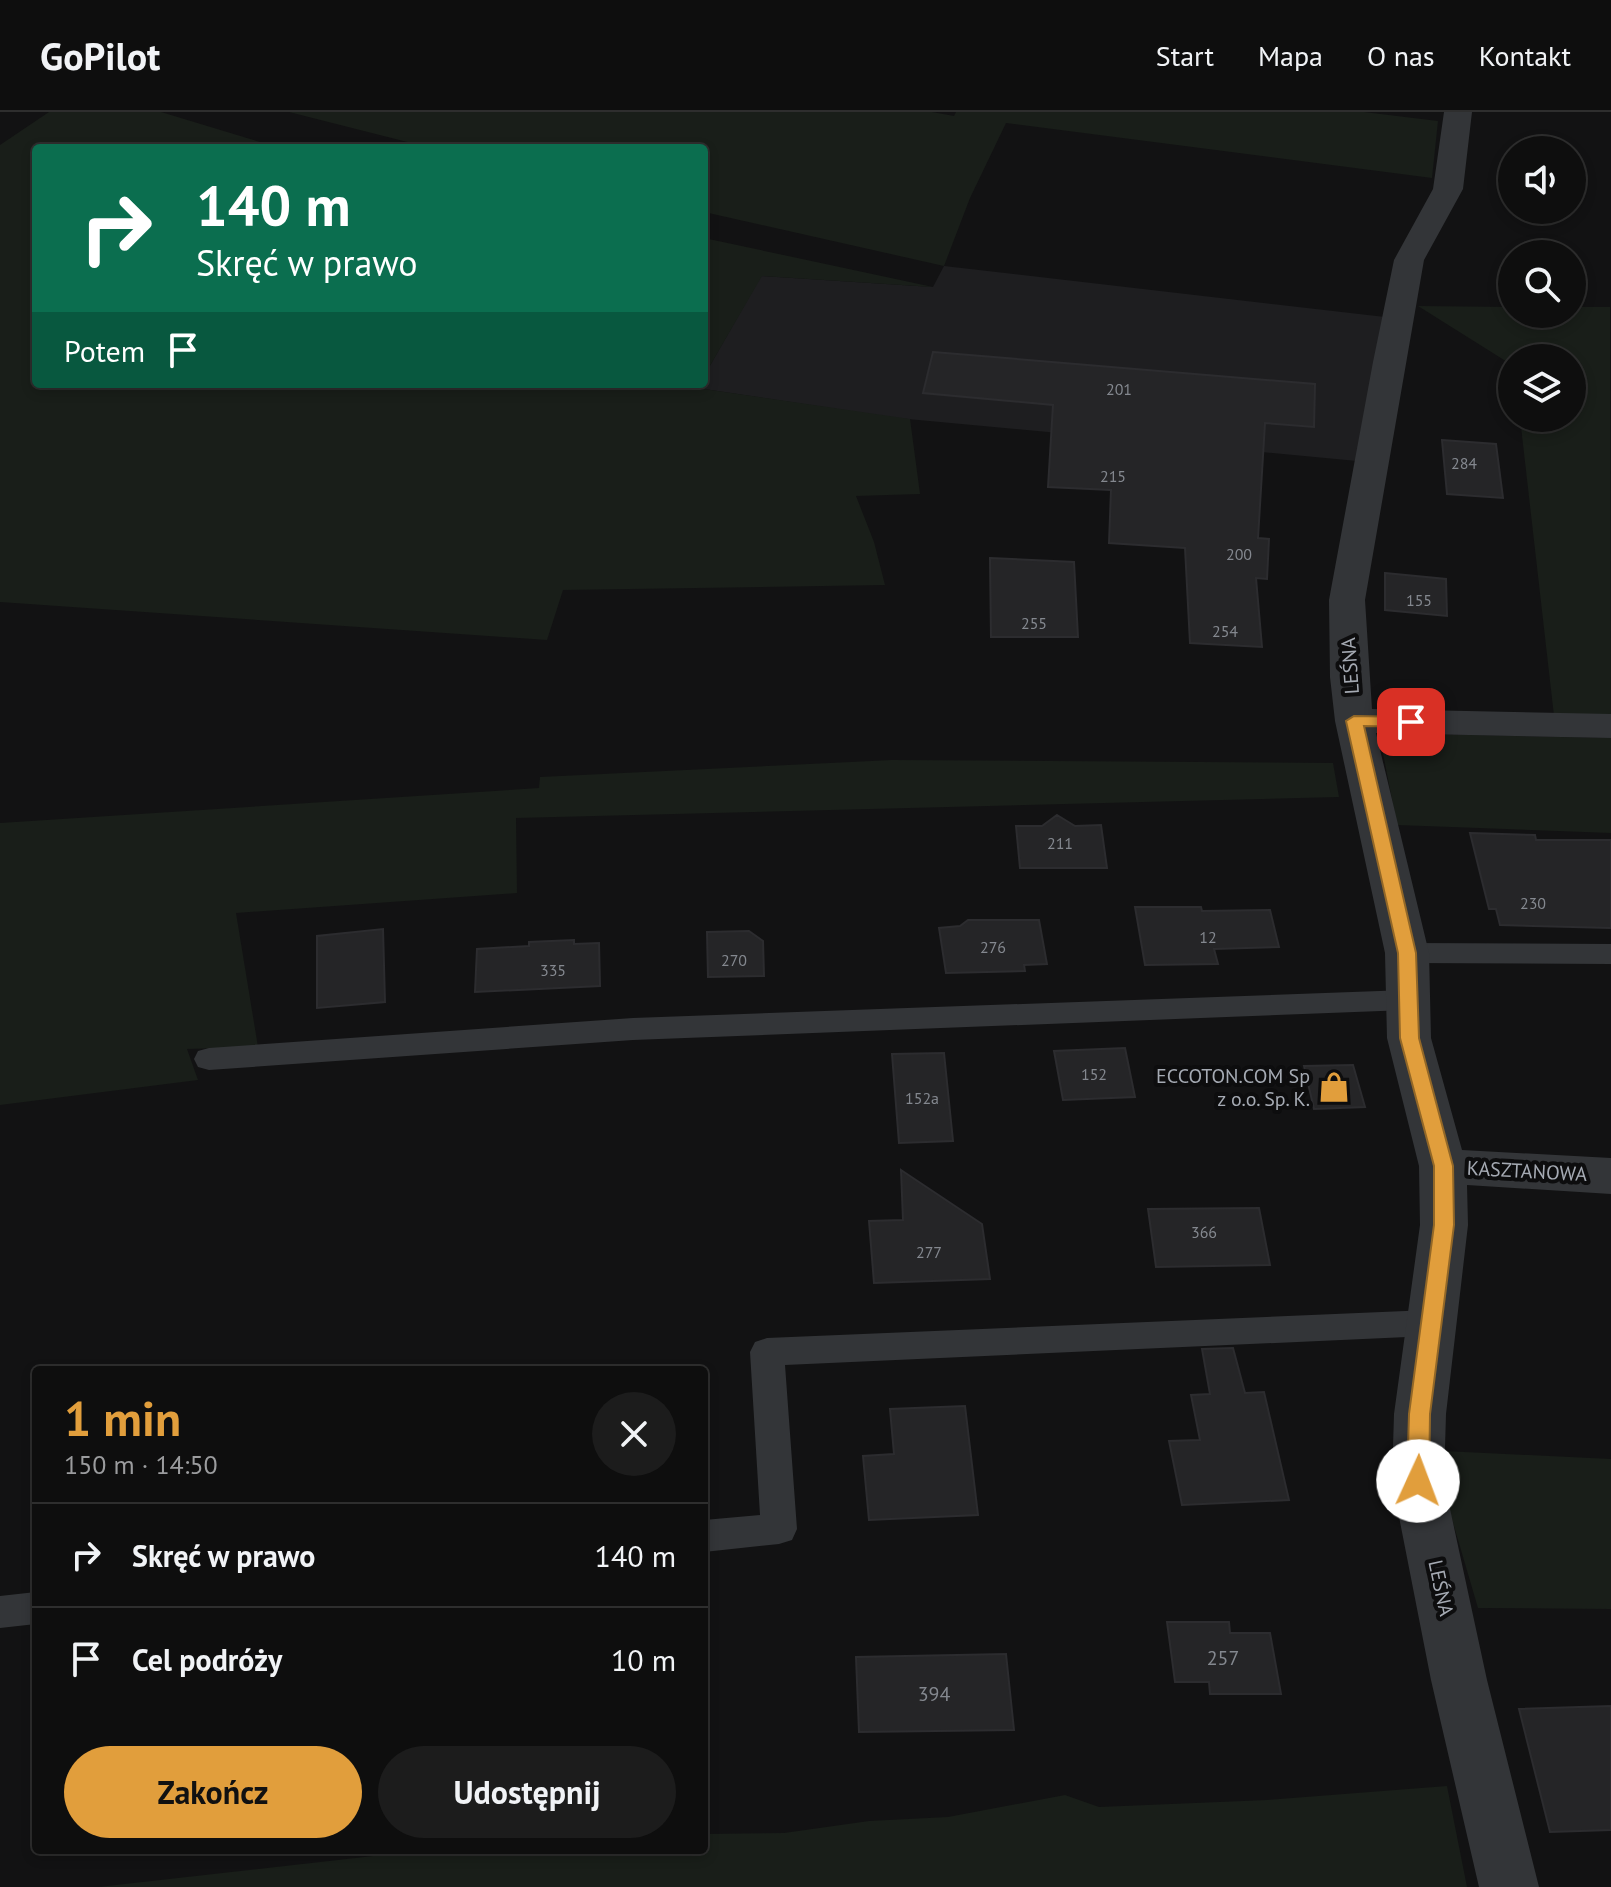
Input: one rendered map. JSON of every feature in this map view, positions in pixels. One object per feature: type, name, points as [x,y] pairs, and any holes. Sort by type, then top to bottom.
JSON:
[{"type":"street","name":"LEŚNA","points":[[1458,112],[1448,189],[1409,260],[1347,600],[1349,677],[1354,721],[1407,953],[1409,1038],[1443,1166],[1444,1225],[1429,1323],[1420,1414],[1418,1481],[1462,1694],[1509,1887]]},
{"type":"street","points":[[1354,721],[1611,726]]},
{"type":"street","name":"KASZTANOWA","points":[[1443,1166],[1611,1176]]},
{"type":"lane","points":[[1407,953],[1611,954]]},
{"type":"lane","points":[[209,1059],[633,1029],[1407,1000]]},
{"type":"lane","points":[[708,1536],[779,1529],[767,1352],[1429,1323]]},
{"type":"lane","points":[[0,1612],[32,1608]]},
{"type":"shaded area","points":[[49,112],[161,112],[267,144],[32,144],[32,388],[697,388],[910,419],[920,494],[856,496],[874,542],[885,585],[563,590],[547,640],[0,602],[0,145]]},
{"type":"shaded area","points":[[289,112],[932,112],[954,116],[956,112],[1364,112],[1438,121],[1432,178],[1006,123],[970,198],[944,266],[708,213],[708,144],[415,144]]},
{"type":"shaded area","points":[[708,239],[933,287],[762,276],[708,369]]},
{"type":"shaded area","points":[[944,266],[1385,317],[1357,461],[897,418],[697,388],[708,388],[708,369],[761,276],[933,287]]},
{"type":"shaded area","points":[[1418,306],[1498,307],[1498,328],[1586,328],[1586,307],[1610,307],[1611,717],[1554,716],[1522,432],[1586,432],[1586,344],[1498,344],[1498,356]]},
{"type":"shaded area","points":[[1379,733],[1611,738],[1611,833],[1397,825]]},
{"type":"shaded area","points":[[892,760],[1333,763],[1339,797],[516,818],[517,893],[236,913],[258,1047],[187,1049],[198,1080],[0,1105],[0,823],[539,788],[540,777]]},
{"type":"shaded area","points":[[1444,1451],[1611,1459],[1611,1609],[1478,1608],[1449,1509]]},
{"type":"shaded area","points":[[1447,1786],[1467,1887],[98,1887],[391,1854],[708,1854],[708,1834],[784,1833],[869,1821],[948,1817],[1065,1795],[1099,1807],[1267,1800]]},
{"type":"building","points":[[933,352],[1315,384],[1314,427],[1265,423],[1258,538],[1269,539],[1267,579],[1256,578],[1262,647],[1190,643],[1185,548],[1109,543],[1111,490],[1048,487],[1053,405],[923,393]]},
{"type":"building","points":[[1442,440],[1496,444],[1503,498],[1447,494]]},
{"type":"building","points":[[990,558],[1074,562],[1078,637],[991,637]]},
{"type":"building","points":[[1385,573],[1446,579],[1447,616],[1385,610]]},
{"type":"building","points":[[1057,815],[1075,826],[1101,825],[1107,868],[1020,868],[1016,826],[1042,826]]},
{"type":"building","points":[[1470,833],[1535,835],[1536,840],[1611,840],[1611,928],[1500,925],[1496,909],[1489,909]]},
{"type":"building","points":[[1135,907],[1201,907],[1202,911],[1270,910],[1279,947],[1214,949],[1218,964],[1145,965]]},
{"type":"building","points":[[968,920],[1039,920],[1047,964],[1024,965],[1025,971],[946,973],[939,928],[960,926]]},
{"type":"building","points":[[383,929],[385,1002],[317,1008],[317,936]]},
{"type":"building","points":[[749,931],[763,941],[764,976],[708,977],[707,932]]},
{"type":"building","points":[[574,940],[574,944],[599,943],[600,986],[475,992],[477,949]]},
{"type":"building","points":[[1125,1048],[1135,1097],[1063,1100],[1054,1051]]},
{"type":"building","points":[[944,1053],[953,1141],[899,1143],[892,1054]]},
{"type":"building","name":"ECCOTON.COM Sp z o.o. Sp. K.","points":[[1353,1065],[1365,1107],[1314,1109],[1304,1066]]},
{"type":"building","points":[[901,1170],[982,1224],[990,1279],[874,1283],[869,1221],[903,1220]]},
{"type":"building","points":[[1259,1208],[1270,1265],[1156,1267],[1148,1209]]},
{"type":"building","points":[[1233,1348],[1245,1393],[1264,1392],[1289,1500],[1182,1505],[1169,1441],[1200,1440],[1191,1395],[1210,1394],[1202,1349]]},
{"type":"building","points":[[965,1406],[978,1515],[869,1520],[863,1456],[894,1454],[890,1409]]},
{"type":"building","points":[[1167,1622],[1229,1622],[1230,1633],[1270,1633],[1281,1694],[1210,1694],[1209,1682],[1175,1682]]},
{"type":"building","points":[[1006,1654],[1014,1730],[859,1732],[856,1657]]},
{"type":"building","points":[[1611,1706],[1611,1830],[1550,1832],[1519,1709]]},
{"type":"place","name":"ECCOTON.COM Sp z o.o. Sp. K.","points":[[1334,1087]]},
{"type":"route","points":[[1411,722],[1354,721],[1407,953],[1409,1038],[1443,1166],[1444,1225],[1429,1323],[1420,1414],[1418,1481]]}]
